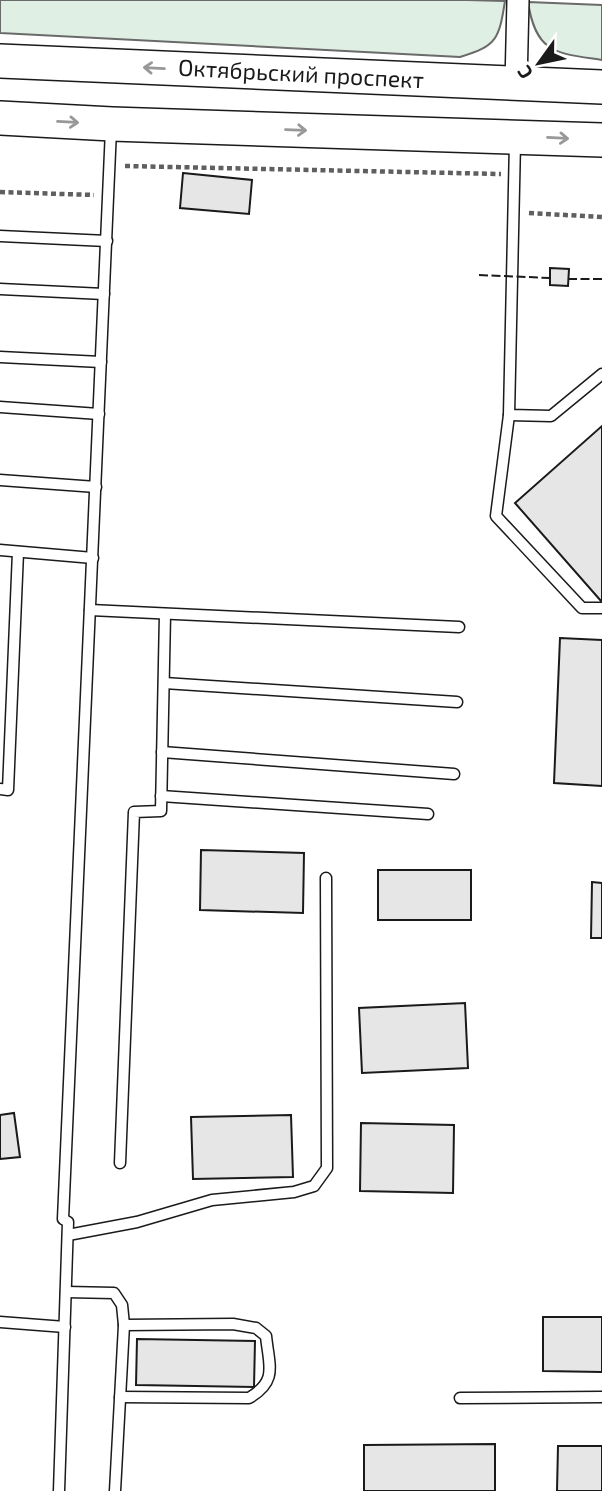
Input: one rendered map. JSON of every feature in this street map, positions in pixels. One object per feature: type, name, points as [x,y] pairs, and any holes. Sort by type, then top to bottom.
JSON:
[{"type":"main road","name":"Октябрьский проспект","points":[[0,61],[602,87]]},
{"type":"main road","points":[[0,118],[602,140]]},
{"type":"street","points":[[516,84],[518,0]]},
{"type":"lane","points":[[59,1491],[68,1235],[68,1222],[63,1219],[112,124]]},
{"type":"lane","points":[[515,136],[509,415],[496,516],[582,608],[602,608]]},
{"type":"lane","points":[[0,236],[107,241]]},
{"type":"lane","points":[[0,289],[104,294]]},
{"type":"lane","points":[[0,357],[101,362]]},
{"type":"lane","points":[[509,415],[551,416],[602,374]]},
{"type":"lane","points":[[0,407],[99,414]]},
{"type":"lane","points":[[0,480],[96,487]]},
{"type":"lane","points":[[0,550],[93,558]]},
{"type":"lane","points":[[0,789],[8,790],[18,552]]},
{"type":"lane","points":[[90,610],[459,627]]},
{"type":"lane","points":[[120,1163],[134,812],[161,811],[165,614]]},
{"type":"lane","points":[[164,683],[457,702]]},
{"type":"lane","points":[[162,752],[454,774]]},
{"type":"lane","points":[[161,796],[428,814]]},
{"type":"lane","points":[[68,1235],[137,1222],[212,1200],[294,1192],[314,1186],[327,1168],[326,878]]},
{"type":"lane","points":[[66,1292],[114,1293],[122,1305],[124,1325],[115,1491]]},
{"type":"lane","points":[[0,1322],[65,1327]]},
{"type":"lane","points":[[120,1396],[249,1398],[261,1391],[270,1379],[266,1336],[256,1328],[233,1324],[124,1325]]},
{"type":"lane","points":[[460,1398],[602,1397]]},
{"type":"path","points":[[110,166],[514,174]]},
{"type":"path","points":[[0,191],[108,195]]},
{"type":"path","points":[[514,213],[602,217]]},
{"type":"green space","points":[[0,0],[505,1],[501,24],[494,39],[482,49],[460,57],[0,33]]},
{"type":"green space","points":[[528,2],[602,5],[602,60],[551,48],[536,32]]},
{"type":"building","points":[[183,173],[252,180],[249,214],[180,208]]},
{"type":"building","points":[[550,268],[569,269],[568,286],[550,285]]},
{"type":"building","points":[[602,426],[602,600],[601,601],[515,503]]},
{"type":"building","points":[[560,638],[602,640],[602,786],[554,783]]},
{"type":"building","points":[[201,850],[304,853],[303,913],[200,910]]},
{"type":"building","points":[[378,870],[471,870],[471,920],[378,920]]},
{"type":"building","points":[[592,882],[602,883],[602,938],[591,938]]},
{"type":"building","points":[[465,1003],[468,1068],[362,1073],[359,1008]]},
{"type":"building","points":[[14,1113],[20,1157],[0,1159],[0,1115]]},
{"type":"building","points":[[291,1115],[293,1177],[193,1179],[191,1117]]},
{"type":"building","points":[[361,1123],[454,1125],[453,1193],[360,1191]]},
{"type":"building","points":[[543,1317],[602,1317],[602,1372],[543,1371]]},
{"type":"building","points":[[137,1339],[255,1341],[254,1387],[136,1385]]},
{"type":"building","points":[[495,1444],[495,1491],[364,1491],[364,1445]]},
{"type":"building","points":[[558,1446],[602,1446],[602,1491],[557,1491]]},
{"type":"fence","points":[[479,275],[550,278]]},
{"type":"fence","points":[[568,279],[602,279]]}]
